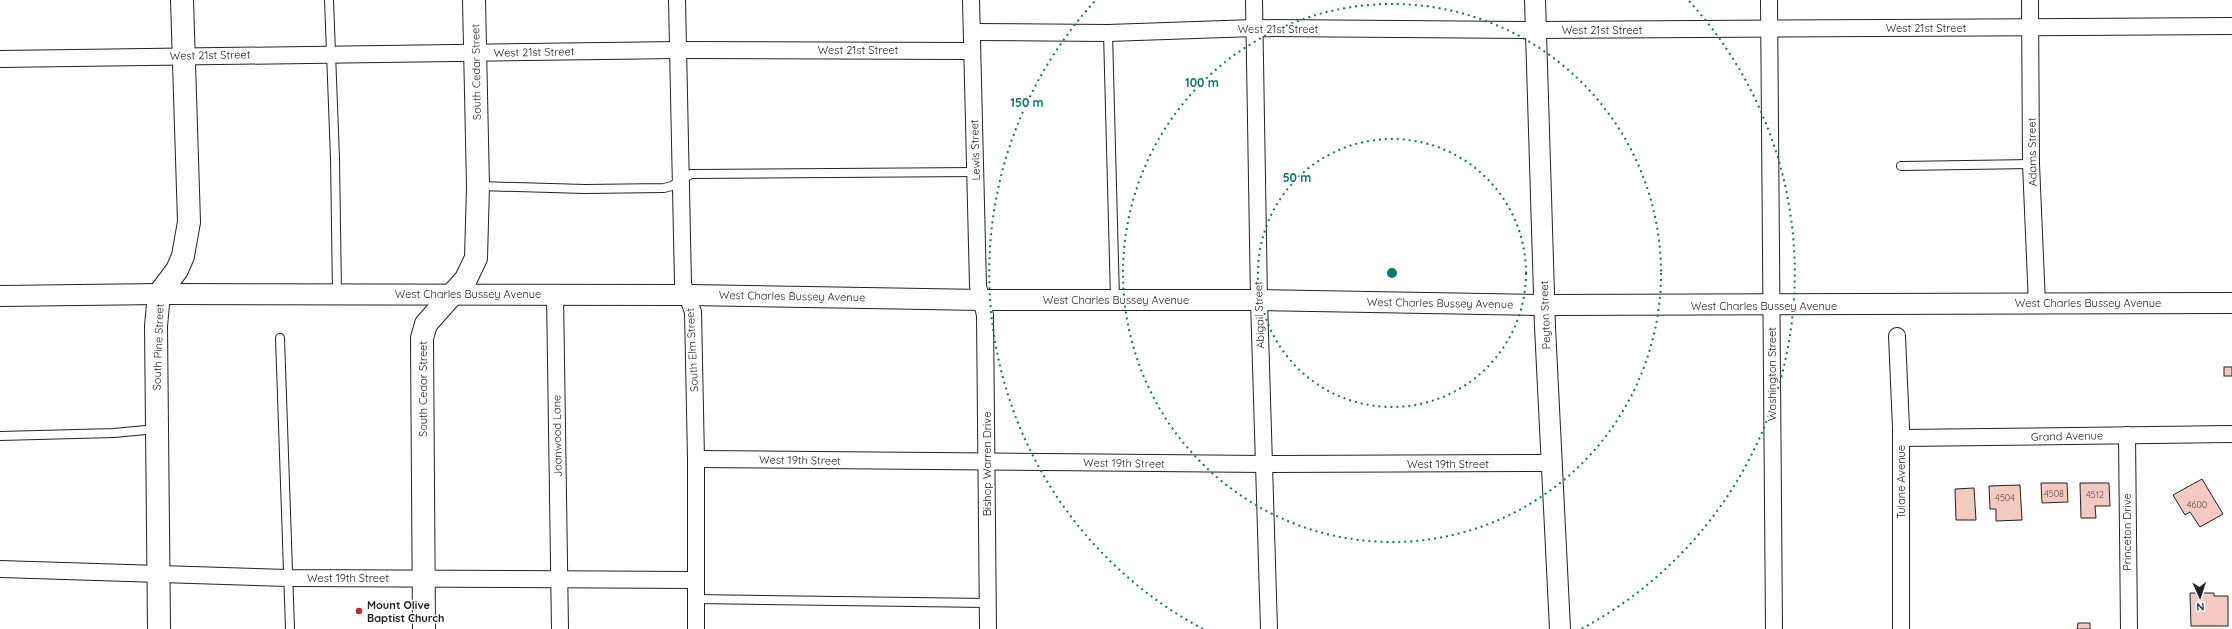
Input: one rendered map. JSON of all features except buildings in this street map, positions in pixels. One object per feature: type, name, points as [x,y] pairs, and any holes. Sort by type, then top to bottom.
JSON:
[{"type":"main road","name":"South Pine Street","points":[[159,629],[156,326],[159,294],[177,270],[184,256],[189,222],[182,0]]},
{"type":"main road","name":"South Cedar Street","points":[[424,629],[422,338],[429,321],[455,294],[471,272],[476,258],[478,186],[474,0]]},
{"type":"street","name":"South Elm Street","points":[[677,0],[682,179],[683,284],[688,294],[693,312],[696,459],[696,629]]},
{"type":"street","name":"Lewis Street","points":[[971,0],[978,286],[983,300]]},
{"type":"street","name":"Abigail Street","points":[[1254,0],[1258,300],[1265,464],[1269,629]]},
{"type":"street","name":"Peyton Street","points":[[1535,0],[1545,305],[1560,629]]},
{"type":"street","name":"Washington Street","points":[[1769,0],[1774,629]]},
{"type":"street","name":"Adams Street","points":[[2030,0],[2031,164],[2037,304]]},
{"type":"street","name":"West 21st Street","points":[[972,32],[1108,33],[1254,28],[1536,30],[2232,26]]},
{"type":"street","name":"West 21st Street","points":[[0,59],[183,55],[678,50],[972,51]]},
{"type":"street","name":"West Charles Bussey Avenue","points":[[0,296],[159,294],[688,294],[983,300],[1258,300],[1545,305],[1772,306],[2232,303]]},
{"type":"street","name":"Joanwood Lane","points":[[556,294],[558,578],[560,629]]},
{"type":"street","name":"Bishop Warren Drive","points":[[983,300],[985,315],[988,629]]},
{"type":"street","name":"Tulane Avenue","points":[[1897,336],[1901,438],[1901,629]]},
{"type":"street","name":"Grand Avenue","points":[[1901,438],[2232,434]]},
{"type":"street","name":"Princeton Drive","points":[[2127,435],[2129,629]]},
{"type":"street","name":"West 19th Street","points":[[696,459],[1265,464],[1552,463]]},
{"type":"street","name":"West 19th Street","points":[[0,569],[289,578],[558,578],[695,580]]},
{"type":"lane","points":[[329,0],[330,54],[336,158],[337,294]]},
{"type":"lane","points":[[1108,33],[1115,300]]},
{"type":"lane","points":[[1901,166],[2031,164]]},
{"type":"lane","points":[[478,186],[585,189],[664,188],[672,186],[691,174],[976,172]]},
{"type":"lane","points":[[280,338],[290,629]]},
{"type":"lane","points":[[0,436],[114,433],[156,430]]},
{"type":"lane","points":[[696,599],[988,602]]},
{"type":"place","name":"Mount Olive Baptist Church","points":[[359,611]]}]
